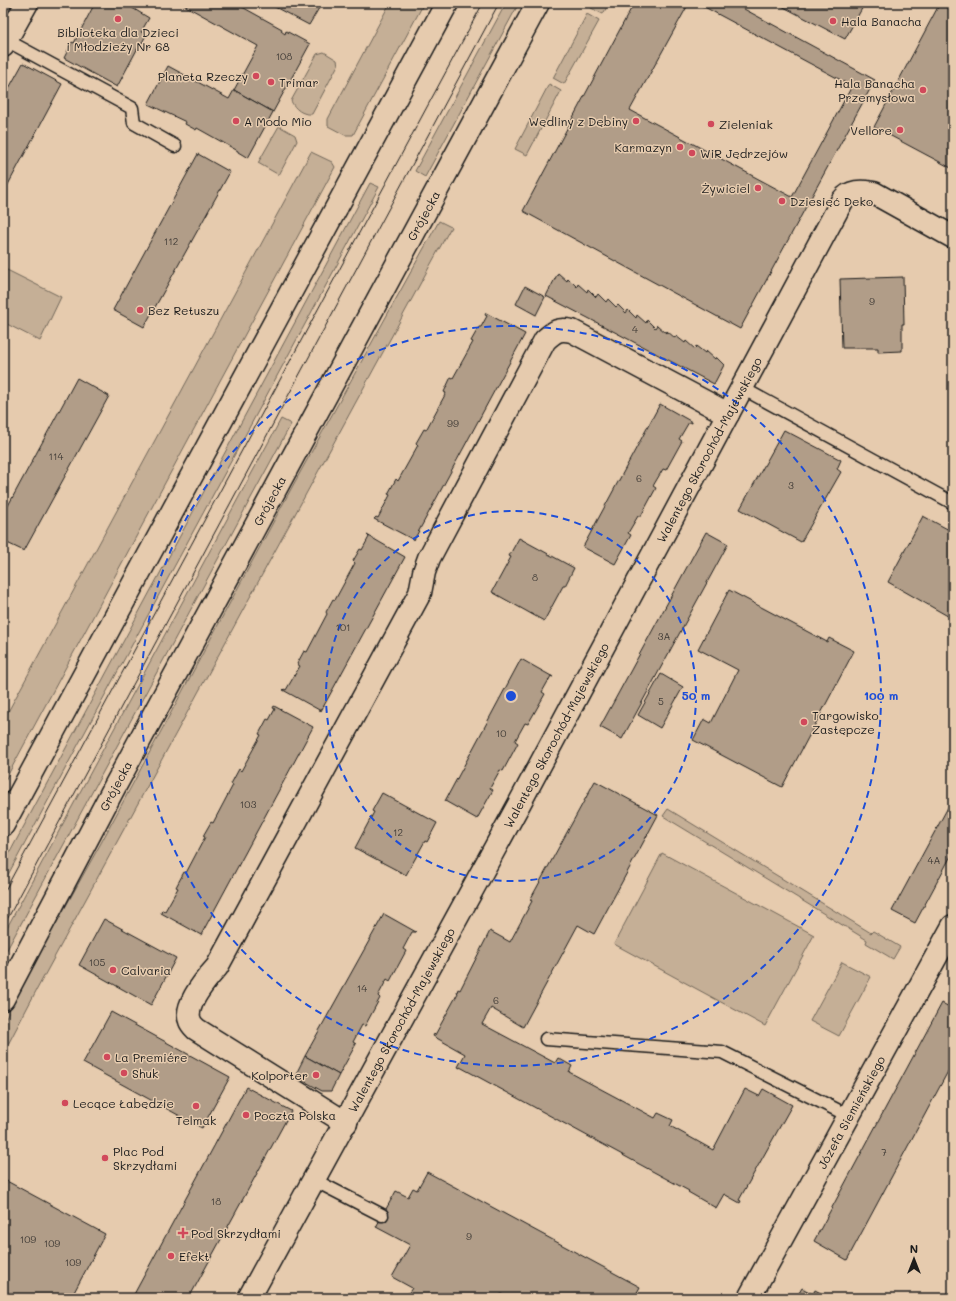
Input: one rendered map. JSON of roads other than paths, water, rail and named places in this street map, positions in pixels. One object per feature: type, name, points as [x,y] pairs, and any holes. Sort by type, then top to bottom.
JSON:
[{"type":"street","points":[[5,43],[26,3]]},
{"type":"street","points":[[3,825],[447,3]]},
{"type":"street","name":"Grójecka","points":[[3,999],[114,788],[538,3]]},
{"type":"street","name":"Walentego Skorochód-Majewskiego","points":[[249,1298],[518,806],[842,201],[852,192],[862,191],[874,193],[953,236]]},
{"type":"street","points":[[346,1123],[196,1029],[190,1021],[188,1012],[203,982],[217,967],[420,593],[424,572],[429,558],[545,340],[559,330],[565,329],[572,331],[728,414]]},
{"type":"street","name":"Józefa Siemieńskiego","points":[[749,1298],[953,926]]},
{"type":"lane","points":[[5,43],[132,108],[134,123],[175,146]]},
{"type":"lane","points":[[742,388],[953,503]]},
{"type":"lane","points":[[546,1039],[722,1052],[849,1116]]},
{"type":"lane","points":[[314,1180],[382,1216]]},
{"type":"tram line","points":[[3,894],[483,3]]},
{"type":"tram line","points":[[3,927],[499,3]]},
{"type":"place","name":"Biblioteka dla Dzieci i Młodzieży Nr 68","points":[[118,19]]},
{"type":"place","name":"Hala Banacha","points":[[833,21]]},
{"type":"place","name":"Planeta Rzeczy","points":[[256,76]]},
{"type":"place","name":"Trimar","points":[[271,82]]},
{"type":"place","name":"Hala Banacha Przemysłowa","points":[[923,90]]},
{"type":"place","name":"A Modo Mio","points":[[236,121]]},
{"type":"place","name":"Wędliny z Dębiny","points":[[636,121]]},
{"type":"place","name":"Zieleniak","points":[[711,124]]},
{"type":"place","name":"Vellore","points":[[900,130]]},
{"type":"place","name":"Karmazyn","points":[[680,147]]},
{"type":"place","name":"WiR Jędrzejów","points":[[692,153]]},
{"type":"place","name":"Żywiciel","points":[[758,188]]},
{"type":"place","name":"Dziesięć Deko","points":[[782,201]]},
{"type":"place","name":"Bez Retuszu","points":[[140,310]]},
{"type":"place","name":"Targowisko Zastępcze","points":[[804,722]]},
{"type":"place","name":"Calvaria","points":[[113,970]]},
{"type":"place","name":"La Premiére","points":[[107,1057]]},
{"type":"place","name":"Shuk","points":[[124,1073]]},
{"type":"place","name":"Kolporter","points":[[316,1075]]},
{"type":"place","name":"Lecące Łabędzie","points":[[65,1103]]},
{"type":"place","name":"Telmak","points":[[196,1106]]},
{"type":"place","name":"Poczta Polska","points":[[246,1115]]},
{"type":"place","name":"Plac Pod Skrzydłami","points":[[105,1158]]},
{"type":"place","name":"Pod Skrzydłami","points":[[183,1233]]},
{"type":"place","name":"Efekt","points":[[171,1256]]}]
